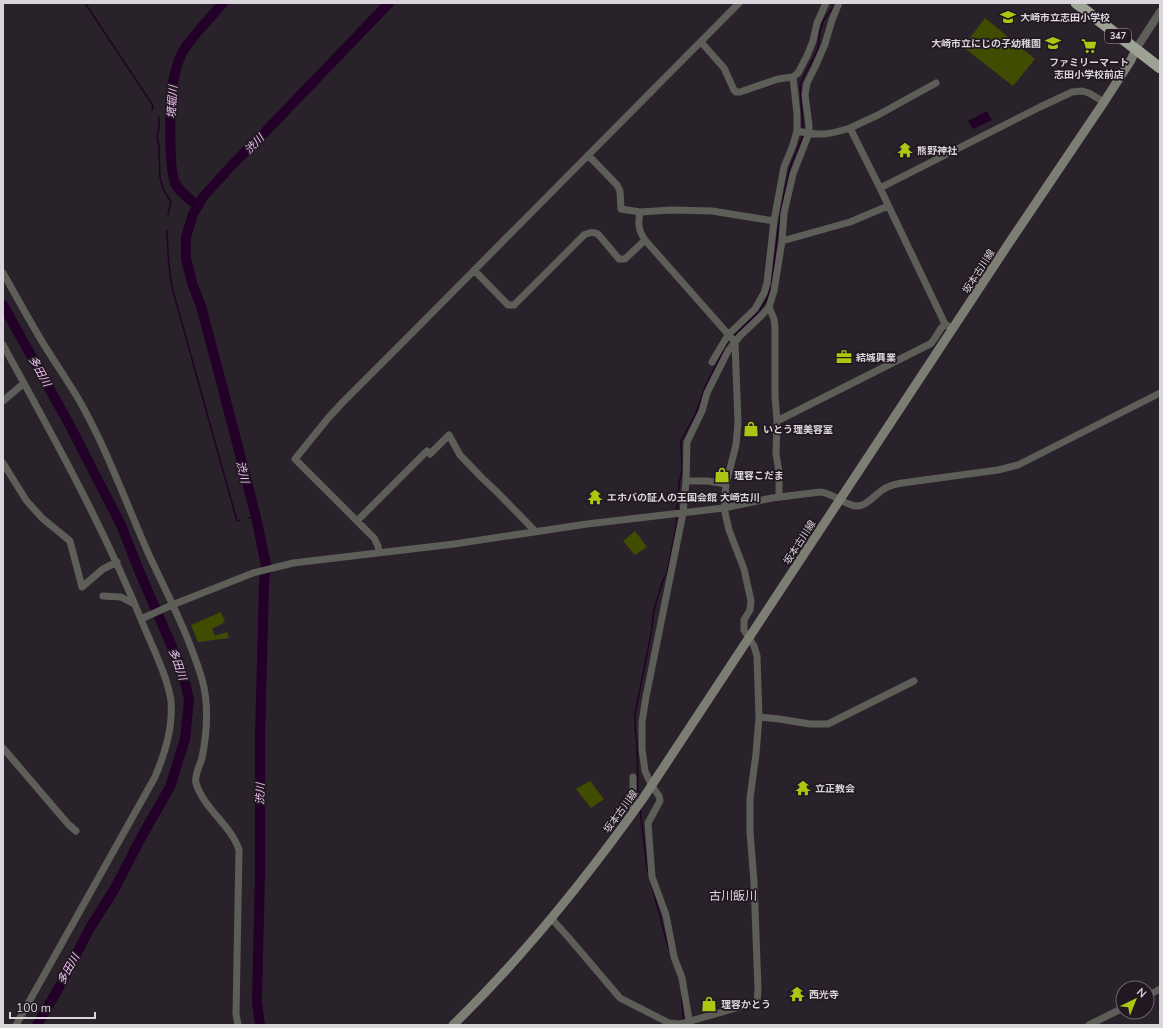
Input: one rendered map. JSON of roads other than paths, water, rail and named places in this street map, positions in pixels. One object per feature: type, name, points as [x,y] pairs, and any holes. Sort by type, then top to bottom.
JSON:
[{"type":"highway","name":"347","points":[[1076,3],[1160,68]]},
{"type":"main road","name":"坂本古川線","points":[[452,1025],[504,972],[551,918],[596,863],[634,812],[840,500],[949,327],[1104,102],[1131,60],[1136,49]]},
{"type":"street","points":[[379,552],[374,538],[294,459],[343,402],[739,3]]},
{"type":"street","points":[[701,42],[724,68],[736,92],[778,79],[793,77],[798,73],[814,41],[817,23],[826,3]]},
{"type":"street","points":[[690,1023],[682,978],[674,957],[666,915],[652,877],[648,823],[660,801],[659,796],[652,786],[645,771],[642,749],[642,722],[686,481],[687,442],[702,411],[707,393],[723,362],[731,339],[755,309],[764,293],[803,132],[807,83],[822,50],[839,3]]},
{"type":"street","points":[[1136,49],[1160,12]]},
{"type":"street","points":[[793,77],[797,114],[803,132]]},
{"type":"street","points":[[803,132],[819,135],[831,134],[850,128],[878,115],[936,83]]},
{"type":"street","points":[[880,188],[1072,92],[1082,91],[1089,93],[1104,102]]},
{"type":"street","points":[[777,421],[930,344],[933,342],[940,328],[949,327],[850,128]]},
{"type":"street","points":[[712,362],[724,340],[731,339],[762,315],[769,307],[774,291],[778,239],[774,221],[784,167],[793,145],[803,132]]},
{"type":"street","points":[[588,155],[617,185],[620,191],[621,209],[640,212],[691,210],[712,211],[774,221]]},
{"type":"street","points":[[778,239],[850,222],[888,206]]},
{"type":"street","points":[[551,918],[620,998],[669,1022],[680,1024],[690,1023],[757,1002],[758,989],[754,882],[750,832],[750,798],[759,717],[757,656],[754,646],[744,630],[744,620],[750,610],[751,601],[744,569],[729,530],[724,508],[726,484],[735,451],[738,423],[731,339],[645,240],[639,229],[638,222],[640,212]]},
{"type":"street","points":[[474,270],[508,305],[514,305],[584,234],[598,234],[619,259],[622,260],[625,259],[645,240]]},
{"type":"street","points":[[3,273],[48,351],[79,400],[107,457],[171,605],[182,624],[202,680],[206,698],[205,734],[202,759],[195,781],[211,809],[234,838],[238,850],[236,1014],[238,1025]]},
{"type":"street","points":[[769,307],[774,319],[775,327],[775,396],[777,421],[776,454],[779,472],[779,497]]},
{"type":"street","points":[[3,345],[117,562],[134,604],[143,618],[166,679],[171,700],[171,715],[167,747],[155,777],[16,1025]]},
{"type":"street","points":[[3,401],[24,383]]},
{"type":"street","points":[[143,618],[171,605],[255,572],[293,563],[454,544],[535,531],[724,508],[779,497],[820,492],[857,506],[864,504],[886,488],[893,485],[998,470],[1018,464],[1160,394]]},
{"type":"street","points":[[357,521],[427,451],[430,454],[449,435],[460,455],[535,531]]},
{"type":"street","points":[[3,463],[26,500],[42,518],[70,541],[82,587],[103,569],[117,562]]},
{"type":"street","points":[[686,481],[708,481],[726,484]]},
{"type":"street","points":[[103,596],[121,598],[134,604]]},
{"type":"street","points":[[759,717],[810,724],[828,724],[914,681]]},
{"type":"street","points":[[3,748],[68,824],[76,831]]},
{"type":"street","points":[[633,777],[634,812]]},
{"type":"street","points":[[1089,1025],[1115,1012]]},
{"type":"waterway","points":[[85,3],[152,104],[152,110]]},
{"type":"waterway","name":"境堀川","points":[[198,206],[178,188],[173,178],[170,135],[173,82],[182,53],[196,34],[223,3]]},
{"type":"waterway","name":"渋川","points":[[260,1025],[257,1002],[260,872],[260,735],[264,583],[266,565],[256,517],[224,393],[201,306],[192,283],[186,259],[186,237],[193,214],[203,197],[232,165],[389,3]]},
{"type":"waterway","points":[[803,130],[800,84],[818,49],[823,21],[835,3]]},
{"type":"waterway","points":[[159,117],[157,137],[159,147],[160,177],[163,189],[171,202],[168,215]]},
{"type":"waterway","points":[[772,282],[783,199],[790,167],[803,134]]},
{"type":"waterway","points":[[167,231],[169,269],[173,291],[237,521],[240,520]]},
{"type":"waterway","points":[[733,336],[761,308],[771,288]]},
{"type":"waterway","name":"多田川","points":[[3,305],[67,420],[121,525],[179,663],[189,700],[185,739],[170,787],[143,834],[114,890],[90,928],[37,1025]]},
{"type":"waterway","points":[[677,511],[679,484],[682,471],[681,441],[696,413],[706,385],[729,340]]},
{"type":"waterway","points":[[638,797],[635,714],[651,634],[654,610],[663,580],[667,573],[677,516]]},
{"type":"waterway","name":"渋川","points":[[248,518],[256,517]]},
{"type":"waterway","points":[[640,809],[647,868],[669,950]]},
{"type":"waterway","points":[[682,996],[683,1020]]},
{"type":"place","name":"大崎市立志田小学校","points":[[1008,17]]},
{"type":"place","name":"大崎市立にじの子幼稚園","points":[[1053,43]]},
{"type":"place","name":"ファミリーマート 志田小学校前店","points":[[1089,46]]},
{"type":"place","name":"熊野神社","points":[[905,150]]},
{"type":"place","name":"結城興業","points":[[844,357]]},
{"type":"place","name":"いとう理美容室","points":[[751,429]]},
{"type":"place","name":"理容こだま","points":[[722,475]]},
{"type":"place","name":"エホバの証人の王国会館 大崎古川","points":[[595,497]]},
{"type":"place","name":"立正教会","points":[[803,788]]},
{"type":"place","name":"西光寺","points":[[797,994]]},
{"type":"place","name":"理容かとう","points":[[709,1004]]},
{"type":"district","name":"古川飯川","points":[[733,896]]}]
